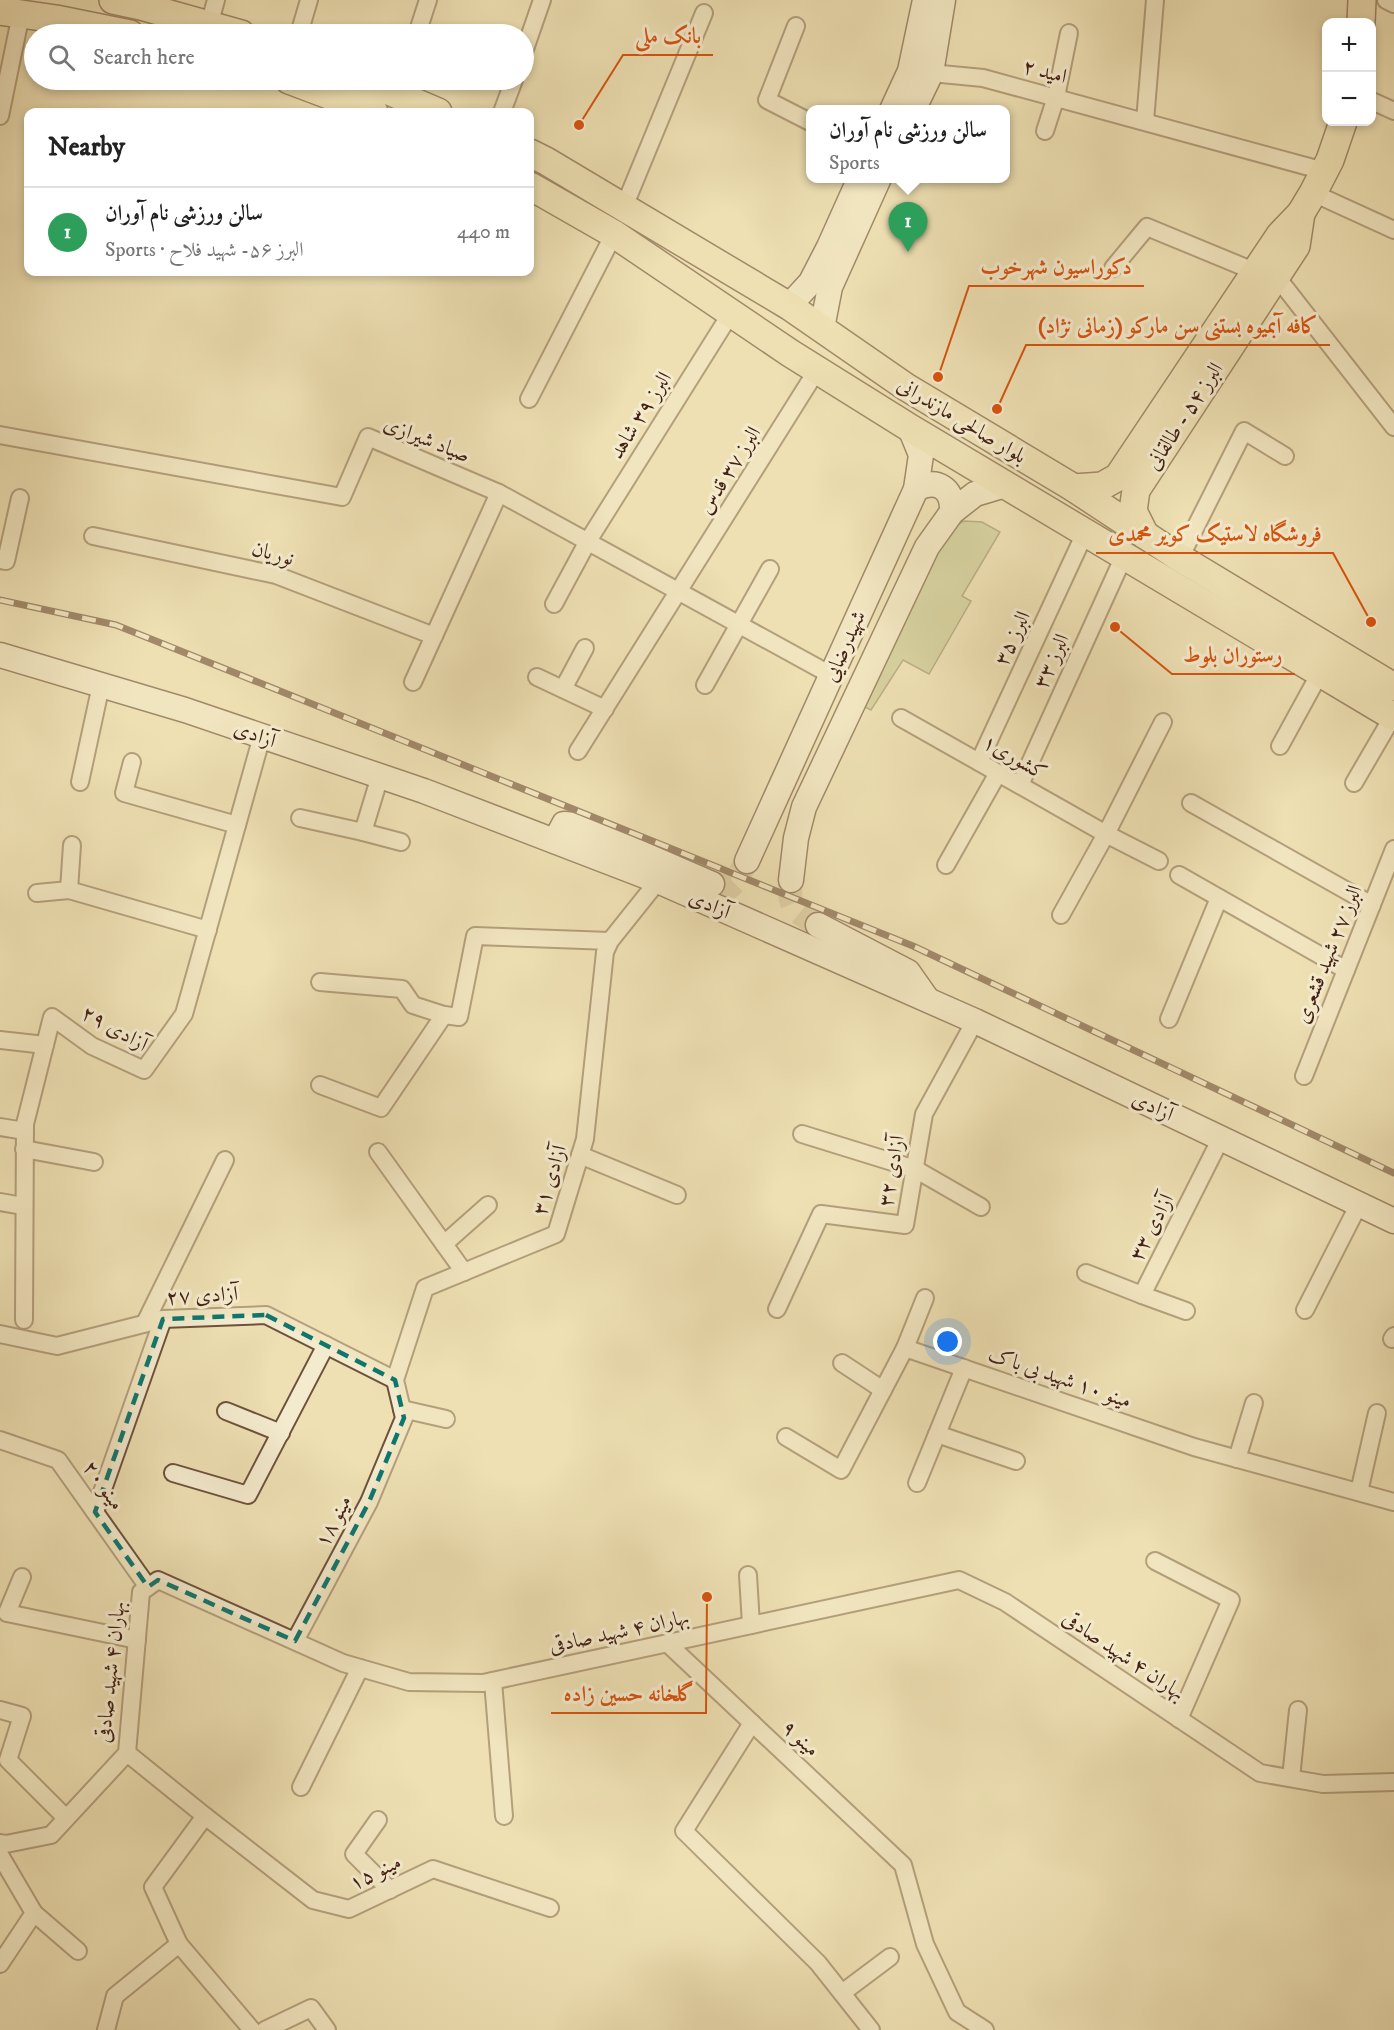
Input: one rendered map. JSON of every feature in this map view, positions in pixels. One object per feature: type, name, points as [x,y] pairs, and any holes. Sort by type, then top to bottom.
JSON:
[{"type":"main road","points":[[113,0],[213,13],[228,24]]},
{"type":"main road","points":[[894,105],[910,70],[925,0]]},
{"type":"main road","points":[[916,105],[931,74],[943,0]]},
{"type":"main road","points":[[1361,18],[1362,0]]},
{"type":"main road","points":[[10,13],[81,24]]},
{"type":"main road","points":[[316,90],[363,108]]},
{"type":"main road","points":[[405,90],[432,108]]},
{"type":"main road","points":[[1313,193],[1341,126]]},
{"type":"main road","name":"بلوار صالحی مازندرانی","points":[[534,155],[789,306],[906,387],[1074,488],[1180,558],[1394,687]]},
{"type":"main road","points":[[789,306],[811,282],[858,183]]},
{"type":"main road","points":[[822,328],[830,286],[877,183]]},
{"type":"main road","name":"بلوار صالحی مازندرانی","points":[[534,188],[614,234],[817,370],[910,429],[1393,716]]},
{"type":"main road","name":"البرز ۵۴ - طالقانی","points":[[1144,535],[1133,511],[1136,490],[1133,475],[1266,274],[1280,235],[1313,193]]},
{"type":"main road","name":"شهیدرضایی","points":[[747,861],[916,489],[921,455],[910,429]]},
{"type":"main road","name":"البرز ۵۴ - طالقانی","points":[[1074,488],[1102,486],[1118,477],[1133,475]]},
{"type":"main road","points":[[916,489],[924,484],[942,487],[949,494],[952,512]]},
{"type":"main road","name":"شهیدرضایی","points":[[790,880],[796,838],[804,807],[927,547],[952,512],[975,494],[1005,485]]},
{"type":"main road","name":"آزادی","points":[[0,655],[185,710],[424,791],[658,881],[975,1021],[1394,1221]]},
{"type":"main road","points":[[777,796],[804,807]]},
{"type":"main road","points":[[555,841],[564,824],[576,825],[712,884]]},
{"type":"main road","points":[[818,925],[908,972],[929,1001]]},
{"type":"street","points":[[302,24],[309,0]]},
{"type":"street","points":[[420,24],[428,0]]},
{"type":"street","points":[[534,24],[542,0]]},
{"type":"street","points":[[1145,121],[1155,0]]},
{"type":"street","points":[[1386,0],[1394,4]]},
{"type":"street","points":[[0,116],[10,13]]},
{"type":"street","points":[[624,207],[704,13]]},
{"type":"street","points":[[796,26],[767,99],[806,120]]},
{"type":"street","points":[[1045,131],[1056,97],[1070,33]]},
{"type":"street","name":"امید ۲","points":[[931,74],[983,78],[1145,121],[1394,230]]},
{"type":"street","points":[[504,108],[510,90]]},
{"type":"street","points":[[1376,103],[1394,111]]},
{"type":"street","points":[[1113,268],[1147,227],[1266,274],[1394,427]]},
{"type":"street","points":[[529,399],[614,234]]},
{"type":"street","name":"البرز ۳۹ شاهد","points":[[554,604],[588,541],[731,313]]},
{"type":"street","name":"البرز ۳۷ قدس","points":[[578,751],[817,370]]},
{"type":"street","points":[[1180,558],[1244,431],[1285,456]]},
{"type":"street","name":"صیاد شیرازی","points":[[0,435],[342,497],[368,437],[499,493],[831,675]]},
{"type":"street","points":[[413,682],[499,493]]},
{"type":"street","points":[[0,560],[6,561],[20,498]]},
{"type":"street","name":"البرز ۳۵","points":[[979,762],[1085,534]]},
{"type":"street","name":"نوریان","points":[[93,536],[276,574],[434,636]]},
{"type":"street","name":"البرز ۳۳","points":[[1020,785],[1124,556]]},
{"type":"street","points":[[705,686],[770,569]]},
{"type":"street","points":[[563,689],[585,648]]},
{"type":"street","points":[[1280,746],[1320,673]]},
{"type":"street","points":[[537,677],[605,710]]},
{"type":"street","points":[[80,782],[101,685]]},
{"type":"street","points":[[1354,783],[1393,716]]},
{"type":"street","name":"کشوری۱","points":[[901,718],[1106,834],[1159,861]]},
{"type":"street","points":[[1061,915],[1106,834],[1163,722]]},
{"type":"street","name":"آزادی ۲۹","points":[[24,1320],[25,1131],[52,1017],[92,1046],[144,1070],[184,1014],[262,736]]},
{"type":"street","points":[[132,762],[124,793],[237,825]]},
{"type":"street","points":[[946,865],[998,773]]},
{"type":"street","points":[[363,832],[380,776]]},
{"type":"street","points":[[1191,803],[1372,905]]},
{"type":"street","points":[[300,818],[401,842]]},
{"type":"street","points":[[69,890],[72,845]]},
{"type":"street","name":"البرز ۲۷ شهید قشعری","points":[[1304,1076],[1394,849]]},
{"type":"street","points":[[1179,875],[1346,970]]},
{"type":"street","name":"آزادی ۳۱","points":[[395,1380],[425,1288],[556,1234],[585,1138],[605,952],[610,941],[658,881]]},
{"type":"street","points":[[37,892],[69,890],[208,930]]},
{"type":"street","points":[[1168,1019],[1219,898]]},
{"type":"street","points":[[320,981],[402,989],[413,1005],[444,1015],[459,1017],[475,936],[610,941]]},
{"type":"street","points":[[320,1085],[381,1108],[444,1015]]},
{"type":"street","name":"آزادی ۳۲","points":[[777,1309],[821,1214],[905,1225],[924,1114],[975,1021]]},
{"type":"street","points":[[0,1040],[45,1045]]},
{"type":"street","points":[[0,1127],[25,1131]]},
{"type":"street","points":[[802,1134],[915,1169],[981,1207]]},
{"type":"street","name":"آزادی ۳۳","points":[[1186,1311],[1142,1295],[1221,1138]]},
{"type":"street","points":[[24,1149],[94,1162]]},
{"type":"street","points":[[378,1152],[464,1272]]},
{"type":"street","points":[[580,1155],[677,1195]]},
{"type":"street","points":[[145,1323],[225,1160]]},
{"type":"street","points":[[0,1202],[23,1206]]},
{"type":"street","points":[[1305,1310],[1359,1204]]},
{"type":"street","points":[[444,1244],[488,1205]]},
{"type":"street","points":[[1086,1273],[1142,1295]]},
{"type":"street","points":[[786,1437],[841,1470],[905,1348],[925,1298]]},
{"type":"street","name":"آزادی ۲۷","points":[[0,1334],[57,1346],[163,1319],[266,1315],[395,1380]]},
{"type":"street","points":[[95,1512],[163,1319]]},
{"type":"street","points":[[173,1473],[248,1495],[326,1345]]},
{"type":"street","name":"مینو ۱۰ شهید بی باک","points":[[905,1348],[1194,1447],[1394,1502]]},
{"type":"street","points":[[842,1363],[883,1390]]},
{"type":"street","points":[[917,1483],[964,1368]]},
{"type":"street","points":[[395,1380],[403,1413],[446,1419]]},
{"type":"street","points":[[1237,1459],[1254,1403]]},
{"type":"street","points":[[226,1411],[281,1433]]},
{"type":"street","name":"مینو ۱۸","points":[[295,1641],[369,1502],[403,1413]]},
{"type":"street","points":[[1359,1492],[1377,1413]]},
{"type":"street","points":[[937,1434],[1016,1461]]},
{"type":"street","name":"مینو ۲۰","points":[[0,1440],[58,1460],[148,1587]]},
{"type":"street","points":[[1155,1561],[1231,1600],[1179,1719]]},
{"type":"street","points":[[748,1575],[751,1625]]},
{"type":"street","points":[[22,1577],[7,1613],[137,1640]]},
{"type":"street","name":"بهاران ۴ شهید صادقی","points":[[0,1843],[6,1844],[51,1835],[127,1753],[141,1592],[158,1580],[343,1663],[409,1682],[483,1683],[959,1580],[1005,1602],[1260,1773],[1323,1784],[1394,1782]]},
{"type":"street","name":"مینو ۹","points":[[667,1643],[903,1865],[925,1944],[957,2012],[985,2030]]},
{"type":"street","points":[[301,1787],[360,1668]]},
{"type":"street","points":[[493,1681],[504,1816]]},
{"type":"street","points":[[0,1710],[22,1716],[8,1760],[66,1818]]},
{"type":"street","points":[[1291,1778],[1298,1710]]},
{"type":"street","points":[[752,1723],[684,1831],[818,1963],[870,2030]]},
{"type":"street","name":"مینو ۱۵","points":[[127,1753],[313,1899],[349,1910],[433,1869],[550,1908]]},
{"type":"street","points":[[205,1816],[153,1887],[179,1944],[252,2030]]},
{"type":"street","points":[[378,1820],[354,1854],[390,1890]]},
{"type":"street","points":[[0,1855],[34,1913],[78,1951]]},
{"type":"street","points":[[0,1964],[34,1913]]},
{"type":"street","points":[[106,2030],[115,1996],[179,1944]]},
{"type":"street","points":[[842,1994],[890,1957]]},
{"type":"street","points":[[265,2030],[312,2008],[327,2030]]},
{"type":"highlighted area","points":[[266,1315],[395,1380],[404,1418],[369,1502],[295,1641],[158,1580],[148,1587],[95,1512],[163,1319]]},
{"type":"green space","points":[[964,521],[982,522],[1000,532],[962,596],[971,601],[929,674],[903,660],[871,710],[865,707],[946,531]]},
{"type":"tunnel","points":[[712,884],[730,887],[747,861]]},
{"type":"tunnel","points":[[791,880],[792,903],[799,912],[818,925]]},
{"type":"railway","points":[[0,600],[116,625],[913,946],[1394,1173]]},
{"type":"place","name":"بانک ملی","points":[[579,125]]},
{"type":"place","name":"سالن ورزشی نام آوران","points":[[908,252]]},
{"type":"place","name":"دکوراسیون شهرخوب","points":[[938,377]]},
{"type":"place","name":"کافه آبمیوه بستنی سن مارکو (زمانی نژاد)","points":[[997,409]]},
{"type":"place","name":"فروشگاه لاستیک کویر محمدی","points":[[1371,622]]},
{"type":"place","name":"رستوران بلوط","points":[[1115,627]]},
{"type":"place","name":"گلخانه حسین زاده","points":[[707,1597]]}]
